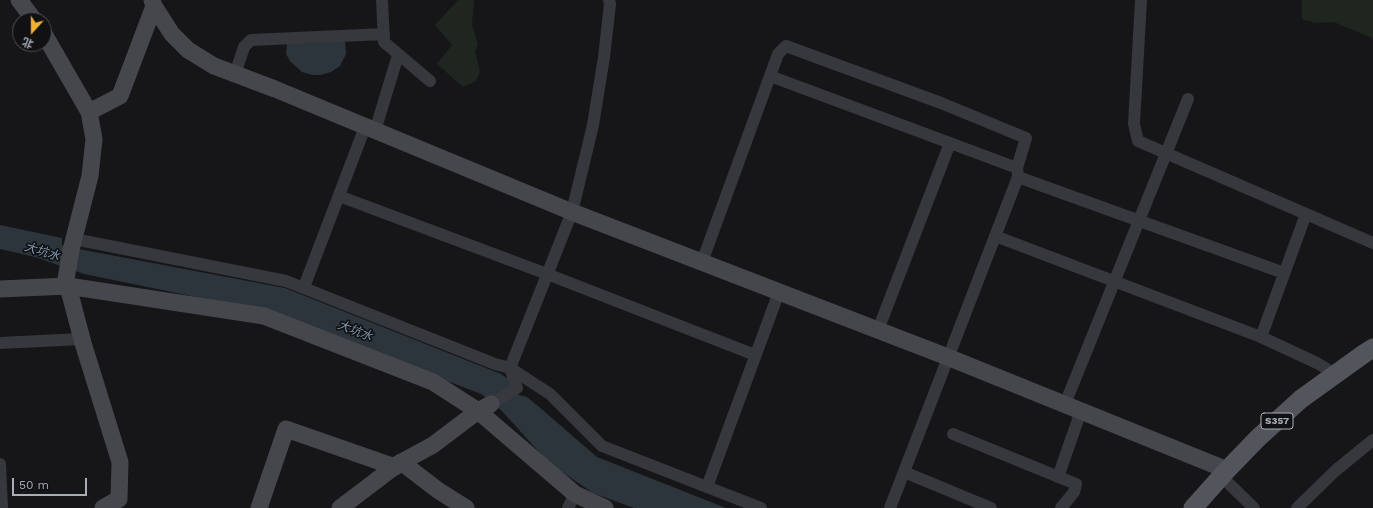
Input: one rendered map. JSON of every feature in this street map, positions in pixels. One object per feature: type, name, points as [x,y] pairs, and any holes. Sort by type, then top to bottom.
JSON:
[{"type":"main road","name":"S357","points":[[1193,508],[1258,438],[1301,399],[1365,352],[1373,348]]},
{"type":"street","points":[[19,0],[28,12]]},
{"type":"street","points":[[382,0],[384,42],[430,81]]},
{"type":"street","points":[[1141,0],[1134,124],[1138,141],[1373,243]]},
{"type":"street","points":[[340,508],[398,465],[433,444],[517,388],[510,368],[572,212],[593,125],[611,1]]},
{"type":"street","points":[[153,3],[172,34],[188,50],[214,66],[572,212],[949,357],[1065,404],[1224,473],[1254,508]]},
{"type":"street","points":[[89,112],[120,96],[153,3]]},
{"type":"street","points":[[235,74],[244,47],[251,40],[384,34]]},
{"type":"street","points":[[702,262],[778,54],[786,46],[942,103],[1026,138],[1018,172],[996,236],[890,508]]},
{"type":"street","points":[[52,48],[89,112],[94,139],[90,176],[73,244],[67,282],[82,340],[120,462],[119,503],[103,508]]},
{"type":"street","points":[[304,288],[339,196],[370,129],[398,55]]},
{"type":"street","points":[[770,76],[950,143],[1139,221],[1284,273]]},
{"type":"street","points":[[1065,404],[1188,99]]},
{"type":"street","points":[[878,330],[950,143]]},
{"type":"street","points":[[339,196],[548,274],[755,355]]},
{"type":"street","points":[[1261,338],[1306,214]]},
{"type":"street","points":[[996,236],[1261,338],[1317,363],[1335,374]]},
{"type":"street","points":[[73,244],[286,281],[495,364],[510,368],[550,394],[602,446],[762,508]]},
{"type":"street","points":[[0,289],[67,282],[264,316],[433,382],[485,408],[572,501],[605,508]]},
{"type":"street","points":[[707,487],[779,292]]},
{"type":"street","points":[[0,343],[82,340]]},
{"type":"street","points":[[1058,477],[1081,411]]},
{"type":"street","points":[[259,508],[286,429],[398,465],[466,508]]},
{"type":"street","points":[[953,434],[1076,484],[1074,492],[1060,508]]},
{"type":"street","points":[[1302,506],[1335,471],[1373,440]]},
{"type":"street","points":[[0,464],[2,508]]},
{"type":"street","points":[[904,472],[991,508]]},
{"type":"shaded area","points":[[458,0],[474,0],[472,24],[478,45],[475,51],[480,72],[476,81],[463,87],[437,64],[452,45],[435,25]]},
{"type":"shaded area","points":[[1302,0],[1373,0],[1373,41],[1372,38],[1334,22],[1315,23],[1302,19]]},
{"type":"water","points":[[345,39],[346,54],[340,66],[331,72],[321,75],[312,75],[302,72],[290,61],[286,54],[287,44]]},
{"type":"water","name":"大坑水","points":[[0,225],[62,238],[62,245],[84,250],[285,288],[501,374],[510,380],[510,386],[519,395],[527,397],[597,457],[726,508],[634,508],[593,493],[549,463],[501,410],[481,394],[270,312],[84,274],[35,257],[0,249]]}]
